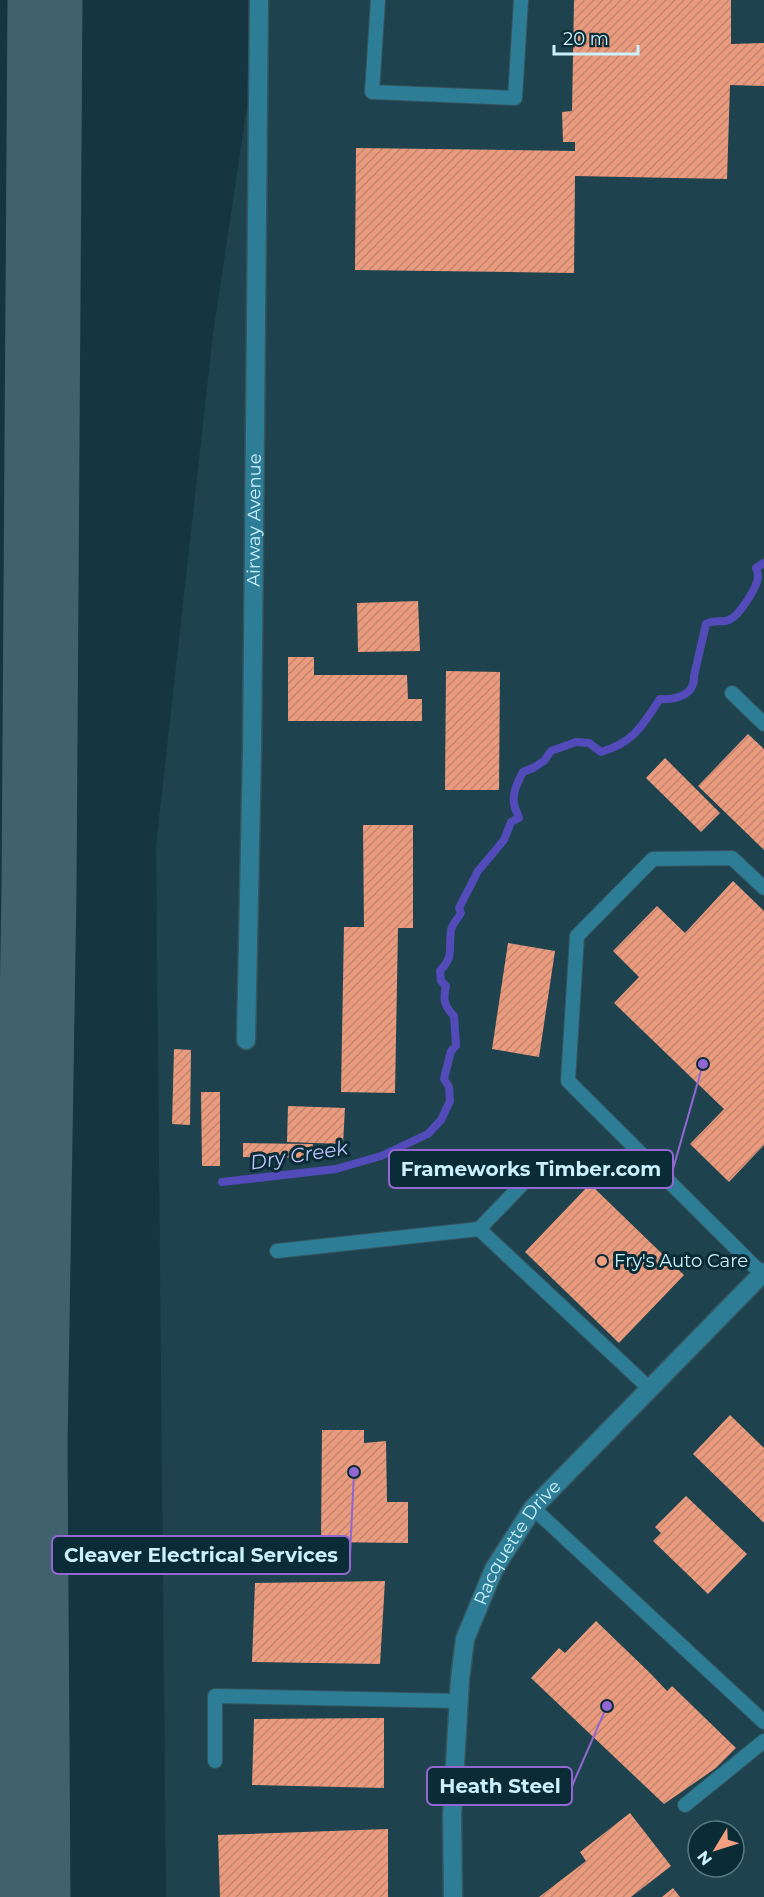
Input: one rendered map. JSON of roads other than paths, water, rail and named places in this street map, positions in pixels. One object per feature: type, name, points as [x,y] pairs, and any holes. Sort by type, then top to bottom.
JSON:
[{"type":"street","name":"Airway Avenue","points":[[246,1040],[252,740],[259,0]]},
{"type":"street","name":"Racquette Drive","points":[[453,1897],[452,1816],[458,1701],[465,1639],[494,1569],[533,1508],[763,1273]]},
{"type":"lane","points":[[378,0],[372,92],[515,98],[521,0]]},
{"type":"lane","points":[[732,693],[764,724]]},
{"type":"lane","points":[[763,1273],[568,1081],[577,936],[653,859],[732,858],[764,888]]},
{"type":"lane","points":[[277,1251],[479,1229],[536,1171]]},
{"type":"lane","points":[[479,1229],[650,1389]]},
{"type":"lane","points":[[533,1508],[764,1722]]},
{"type":"lane","points":[[215,1761],[215,1696],[458,1701]]},
{"type":"lane","points":[[685,1805],[764,1741]]},
{"type":"waterway","name":"Dry Creek","points":[[222,1182],[336,1169],[381,1156],[428,1134],[441,1120],[450,1101],[449,1087],[444,1079],[451,1051],[456,1046],[454,1016],[445,1002],[446,986],[441,981],[440,971],[448,960],[451,930],[461,913],[459,908],[478,871],[504,840],[511,822],[519,818],[515,808],[514,794],[523,772],[544,761],[551,751],[576,742],[589,743],[601,752],[612,748],[636,732],[660,699],[678,697],[688,692],[693,682],[706,624],[729,620],[738,613],[754,588],[758,577],[756,568],[764,563]]},
{"type":"place","name":"Frameworks Timber.com","points":[[703,1064]]},
{"type":"place","name":"Fry's Auto Care","points":[[602,1261]]},
{"type":"place","name":"Cleaver Electrical Services","points":[[354,1472]]},
{"type":"place","name":"Heath Steel","points":[[607,1706]]}]
